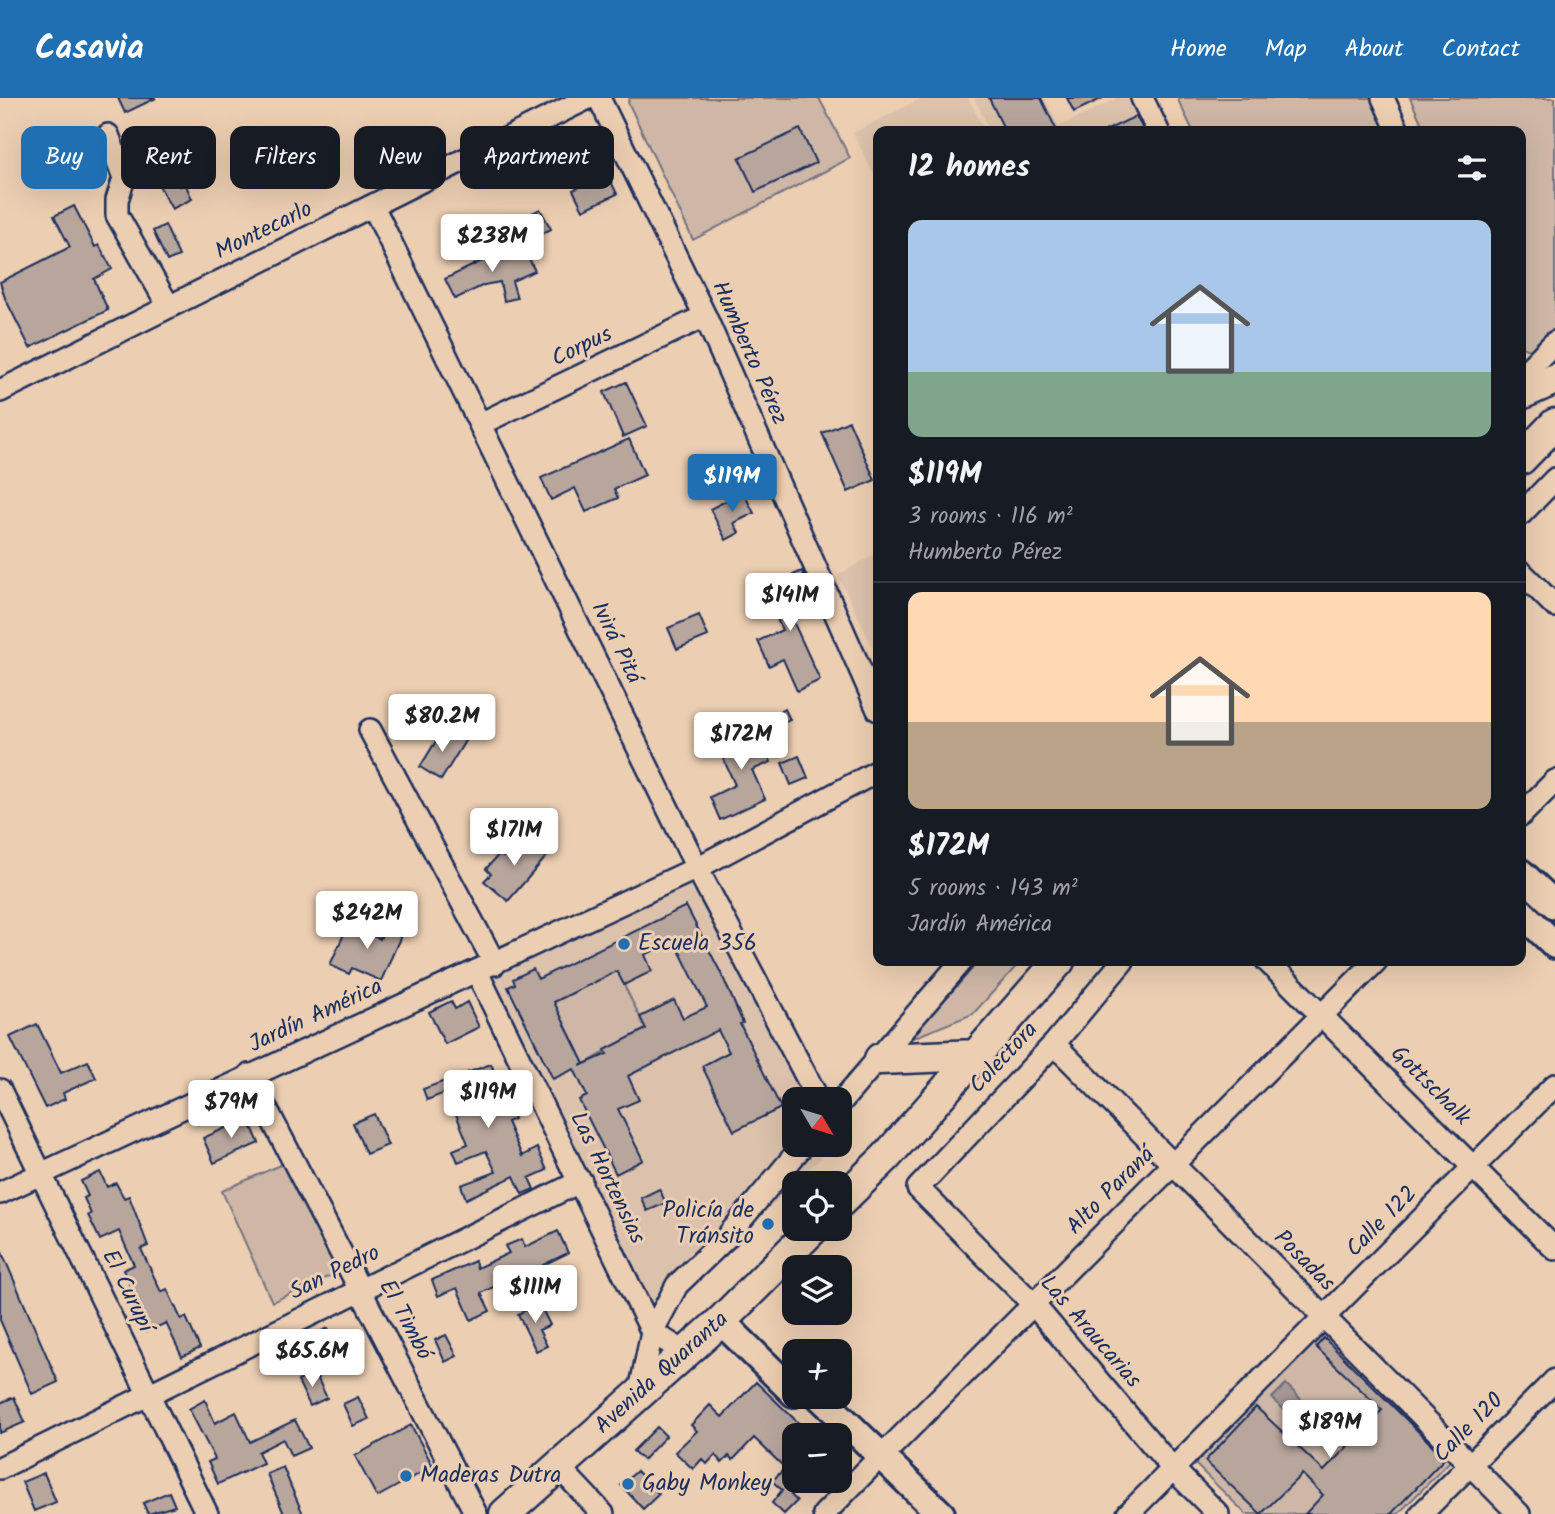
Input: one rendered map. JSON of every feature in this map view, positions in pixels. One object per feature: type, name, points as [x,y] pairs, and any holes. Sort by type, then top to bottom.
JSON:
[{"type":"highway","points":[[1526,454],[1555,424]]},
{"type":"highway","points":[[852,1190],[886,1157],[1055,966]]},
{"type":"highway","points":[[880,1059],[976,1055]]},
{"type":"highway","name":"Avenida Quaranta","points":[[505,1514],[725,1317],[801,1241]]},
{"type":"main road","points":[[1526,878],[1555,905]]},
{"type":"main road","points":[[1526,917],[1555,945]]},
{"type":"main road","points":[[725,1317],[782,1364]]},
{"type":"main road","points":[[725,1317],[782,1380]]},
{"type":"main road","points":[[811,1409],[826,1423]]},
{"type":"main road","points":[[830,1409],[919,1514]]},
{"type":"main road","points":[[852,1445],[941,1514]]},
{"type":"street","name":"Montecarlo","points":[[0,391],[589,98]]},
{"type":"street","name":"Humberto Pérez","points":[[599,98],[705,316],[873,699]]},
{"type":"street","points":[[1383,98],[1396,126]]},
{"type":"street","points":[[1150,100],[1157,126]]},
{"type":"street","points":[[108,135],[124,178],[117,200],[117,215],[169,307]]},
{"type":"street","name":"Ivirá Pitá","points":[[373,206],[697,868],[812,1087]]},
{"type":"street","name":"Corpus","points":[[480,424],[705,316]]},
{"type":"street","points":[[1529,376],[1555,342]]},
{"type":"street","points":[[1526,509],[1555,479]]},
{"type":"street","points":[[1526,577],[1555,606]]},
{"type":"street","name":"Las Hortensias","points":[[370,730],[486,968],[652,1332]]},
{"type":"street","name":"Jardín América","points":[[0,1193],[697,868],[873,774]]},
{"type":"street","points":[[1526,810],[1555,781]]},
{"type":"street","points":[[852,1090],[958,966]]},
{"type":"street","name":"Colectora","points":[[918,1188],[1054,1044],[1120,966]]},
{"type":"street","name":"Gottschalk","points":[[1272,966],[1555,1249]]},
{"type":"street","name":"Alto Paraná","points":[[824,1514],[1371,966]]},
{"type":"street","name":"Posadas","points":[[1054,1044],[1519,1514]]},
{"type":"street","name":"El Timbó","points":[[249,1075],[476,1514]]},
{"type":"street","name":"Calle 122","points":[[1128,1514],[1555,1085]]},
{"type":"street","name":"El Curupí","points":[[0,1090],[207,1514]]},
{"type":"street","points":[[640,1391],[652,1332],[680,1281],[726,1238],[793,1157]]},
{"type":"street","name":"San Pedro","points":[[0,1468],[581,1181]]},
{"type":"street","name":"Las Araucarias","points":[[918,1188],[1034,1306],[1173,1469],[1218,1514]]},
{"type":"street","points":[[652,1332],[684,1352]]},
{"type":"street","name":"Calle 120","points":[[1421,1514],[1555,1380]]},
{"type":"street","points":[[558,1466],[603,1514]]},
{"type":"shaded area","points":[[630,98],[819,98],[850,158],[693,240],[628,102]]},
{"type":"shaded area","points":[[922,98],[968,98],[982,126],[873,126],[873,173],[853,133]]},
{"type":"shaded area","points":[[974,98],[1045,98],[1059,126],[988,126]]},
{"type":"shaded area","points":[[1118,98],[1133,98],[1147,126],[1061,126]]},
{"type":"shaded area","points":[[1386,98],[1399,126],[1191,126],[1178,100]]},
{"type":"shaded area","points":[[1410,98],[1555,98],[1555,332],[1533,351],[1526,349],[1526,126],[1423,126]]},
{"type":"shaded area","points":[[873,556],[873,648],[838,575]]},
{"type":"shaded area","points":[[690,859],[799,1087],[782,1087],[782,1157],[822,1157],[807,1171],[782,1171],[782,1195],[648,1324],[481,961]]},
{"type":"shaded area","points":[[975,966],[1016,966],[973,1014],[910,1039]]},
{"type":"shaded area","points":[[617,971],[646,1029],[584,1064],[554,1002]]},
{"type":"shaded area","points":[[289,1161],[339,1272],[272,1302],[222,1191]]},
{"type":"shaded area","points":[[1322,1327],[1454,1457],[1398,1514],[1246,1514],[1191,1460]]},
{"type":"shaded area","points":[[1286,1384],[1320,1419],[1307,1432],[1272,1398]]},
{"type":"building","points":[[118,98],[156,98],[125,113]]},
{"type":"building","points":[[989,98],[1041,98],[1055,126],[1003,126]]},
{"type":"building","points":[[1067,98],[1103,98],[1074,112]]},
{"type":"building","points":[[1136,116],[1141,126],[1115,126]]},
{"type":"building","points":[[800,129],[816,163],[755,192],[739,158]]},
{"type":"building","points":[[614,188],[617,194],[583,210],[573,190]]},
{"type":"building","points":[[161,189],[188,189],[192,199],[172,209]]},
{"type":"building","points":[[74,206],[95,247],[99,245],[112,269],[94,279],[108,310],[30,348],[0,282],[70,247],[54,216]]},
{"type":"building","points":[[540,209],[551,229],[530,240],[519,220]]},
{"type":"building","points":[[165,225],[179,256],[167,261],[153,231]]},
{"type":"building","points":[[503,249],[503,260],[525,250],[535,271],[512,281],[517,298],[504,301],[500,282],[484,285],[455,299],[445,279],[482,261],[480,253]]},
{"type":"building","points":[[626,382],[647,426],[623,437],[604,392]]},
{"type":"building","points":[[849,421],[873,481],[848,492],[822,433]]},
{"type":"building","points":[[629,439],[645,475],[614,489],[618,498],[586,512],[575,488],[551,500],[541,478]]},
{"type":"building","points":[[743,492],[754,513],[734,523],[739,533],[726,540],[710,509]]},
{"type":"building","points":[[802,571],[811,591],[802,595],[805,600],[787,608],[820,680],[797,691],[783,659],[769,666],[758,641],[782,630],[767,597],[779,592],[775,583]]},
{"type":"building","points":[[699,615],[708,636],[677,649],[668,628]]},
{"type":"building","points":[[785,709],[790,720],[766,730],[761,719]]},
{"type":"building","points":[[754,725],[771,762],[752,770],[765,799],[720,820],[710,797],[735,785],[716,742]]},
{"type":"building","points":[[444,728],[465,741],[441,780],[420,767]]},
{"type":"building","points":[[799,756],[808,778],[791,785],[782,763]]},
{"type":"building","points":[[523,835],[547,856],[508,901],[484,881],[491,874],[486,869],[499,854],[503,857]]},
{"type":"building","points":[[686,906],[722,975],[743,1023],[740,1024],[781,1108],[734,1131],[702,1066],[729,1052],[718,1030],[628,1076],[639,1100],[618,1109],[643,1160],[616,1174],[579,1100],[587,1096],[574,1069],[553,1079],[508,987],[515,984],[513,979],[533,969],[538,979]],"holes":[[[674,940],[707,1007],[683,1018],[674,1000],[640,1017],[646,1029],[605,1050],[607,1054],[580,1066],[584,1064],[554,1002],[617,971],[624,985],[652,971],[645,955]]]},
{"type":"building","points":[[388,922],[404,929],[381,981],[352,968],[349,974],[330,965],[348,925],[380,939]]},
{"type":"building","points":[[451,1001],[455,1009],[467,1002],[479,1027],[445,1044],[429,1012]]},
{"type":"building","points":[[37,1024],[61,1073],[88,1061],[96,1078],[63,1093],[65,1099],[45,1108],[10,1037]]},
{"type":"building","points":[[491,1064],[514,1119],[507,1122],[522,1156],[537,1148],[547,1170],[529,1178],[534,1189],[522,1194],[514,1176],[466,1199],[461,1185],[496,1172],[486,1151],[458,1162],[453,1150],[468,1144],[447,1092],[427,1100],[423,1089]]},
{"type":"building","points":[[374,1114],[388,1145],[366,1154],[353,1123]]},
{"type":"building","points":[[248,1118],[259,1143],[214,1163],[203,1138]]},
{"type":"building","points":[[100,1172],[107,1187],[116,1183],[124,1198],[129,1196],[148,1246],[141,1249],[161,1292],[167,1289],[181,1319],[186,1317],[200,1348],[182,1357],[166,1323],[146,1332],[133,1305],[138,1302],[123,1270],[134,1265],[119,1231],[100,1240],[88,1215],[91,1214],[84,1198],[88,1196],[81,1181]]},
{"type":"building","points":[[659,1189],[666,1203],[647,1211],[641,1198]]},
{"type":"building","points":[[558,1231],[568,1253],[543,1265],[550,1281],[527,1292],[519,1275],[481,1293],[490,1311],[471,1320],[457,1288],[438,1296],[432,1280],[475,1261],[477,1268],[509,1253],[505,1246],[522,1239],[525,1247]]},
{"type":"building","points":[[0,1248],[58,1382],[32,1394],[0,1320]]},
{"type":"building","points":[[539,1303],[550,1325],[539,1330],[547,1346],[536,1351],[518,1314]]},
{"type":"building","points":[[328,1328],[340,1353],[315,1365],[303,1340]]},
{"type":"building","points":[[446,1335],[457,1356],[445,1362],[435,1340]]},
{"type":"building","points":[[1324,1338],[1445,1458],[1391,1514],[1305,1514],[1323,1495],[1302,1474],[1261,1514],[1205,1461],[1256,1407],[1324,1471],[1382,1410],[1316,1347]]},
{"type":"building","points":[[315,1373],[327,1398],[310,1406],[298,1381]]},
{"type":"building","points":[[756,1382],[799,1423],[782,1423],[782,1465],[754,1438],[733,1460],[729,1456],[722,1463],[715,1455],[707,1464],[702,1459],[693,1469],[675,1452],[697,1431],[691,1425],[710,1405],[722,1417]]},
{"type":"building","points":[[14,1397],[25,1422],[0,1433],[0,1403]]},
{"type":"building","points":[[358,1397],[369,1419],[353,1426],[343,1404]]},
{"type":"building","points":[[205,1400],[215,1423],[236,1412],[250,1442],[295,1420],[309,1448],[291,1456],[283,1439],[258,1452],[263,1463],[218,1484],[208,1462],[215,1459],[189,1409]]},
{"type":"building","points":[[411,1425],[433,1466],[377,1497],[355,1456]]},
{"type":"building","points":[[657,1427],[666,1436],[643,1460],[633,1451]]},
{"type":"building","points":[[283,1467],[303,1514],[284,1514],[267,1474]]},
{"type":"building","points":[[637,1471],[659,1494],[643,1509],[621,1485]]},
{"type":"building","points":[[782,1471],[782,1490],[772,1481]]},
{"type":"building","points":[[44,1473],[56,1502],[34,1511],[22,1482]]},
{"type":"building","points":[[782,1490],[782,1493],[793,1493],[791,1495],[797,1501],[784,1514],[772,1503]]},
{"type":"building","points":[[169,1492],[175,1506],[148,1514],[143,1503]]},
{"type":"place","name":"Escuela 356","points":[[624,944]]},
{"type":"place","name":"Policía de Tránsito","points":[[768,1224]]},
{"type":"place","name":"Maderas Dutra","points":[[406,1476]]},
{"type":"place","name":"Gaby Monkey","points":[[628,1484]]}]
